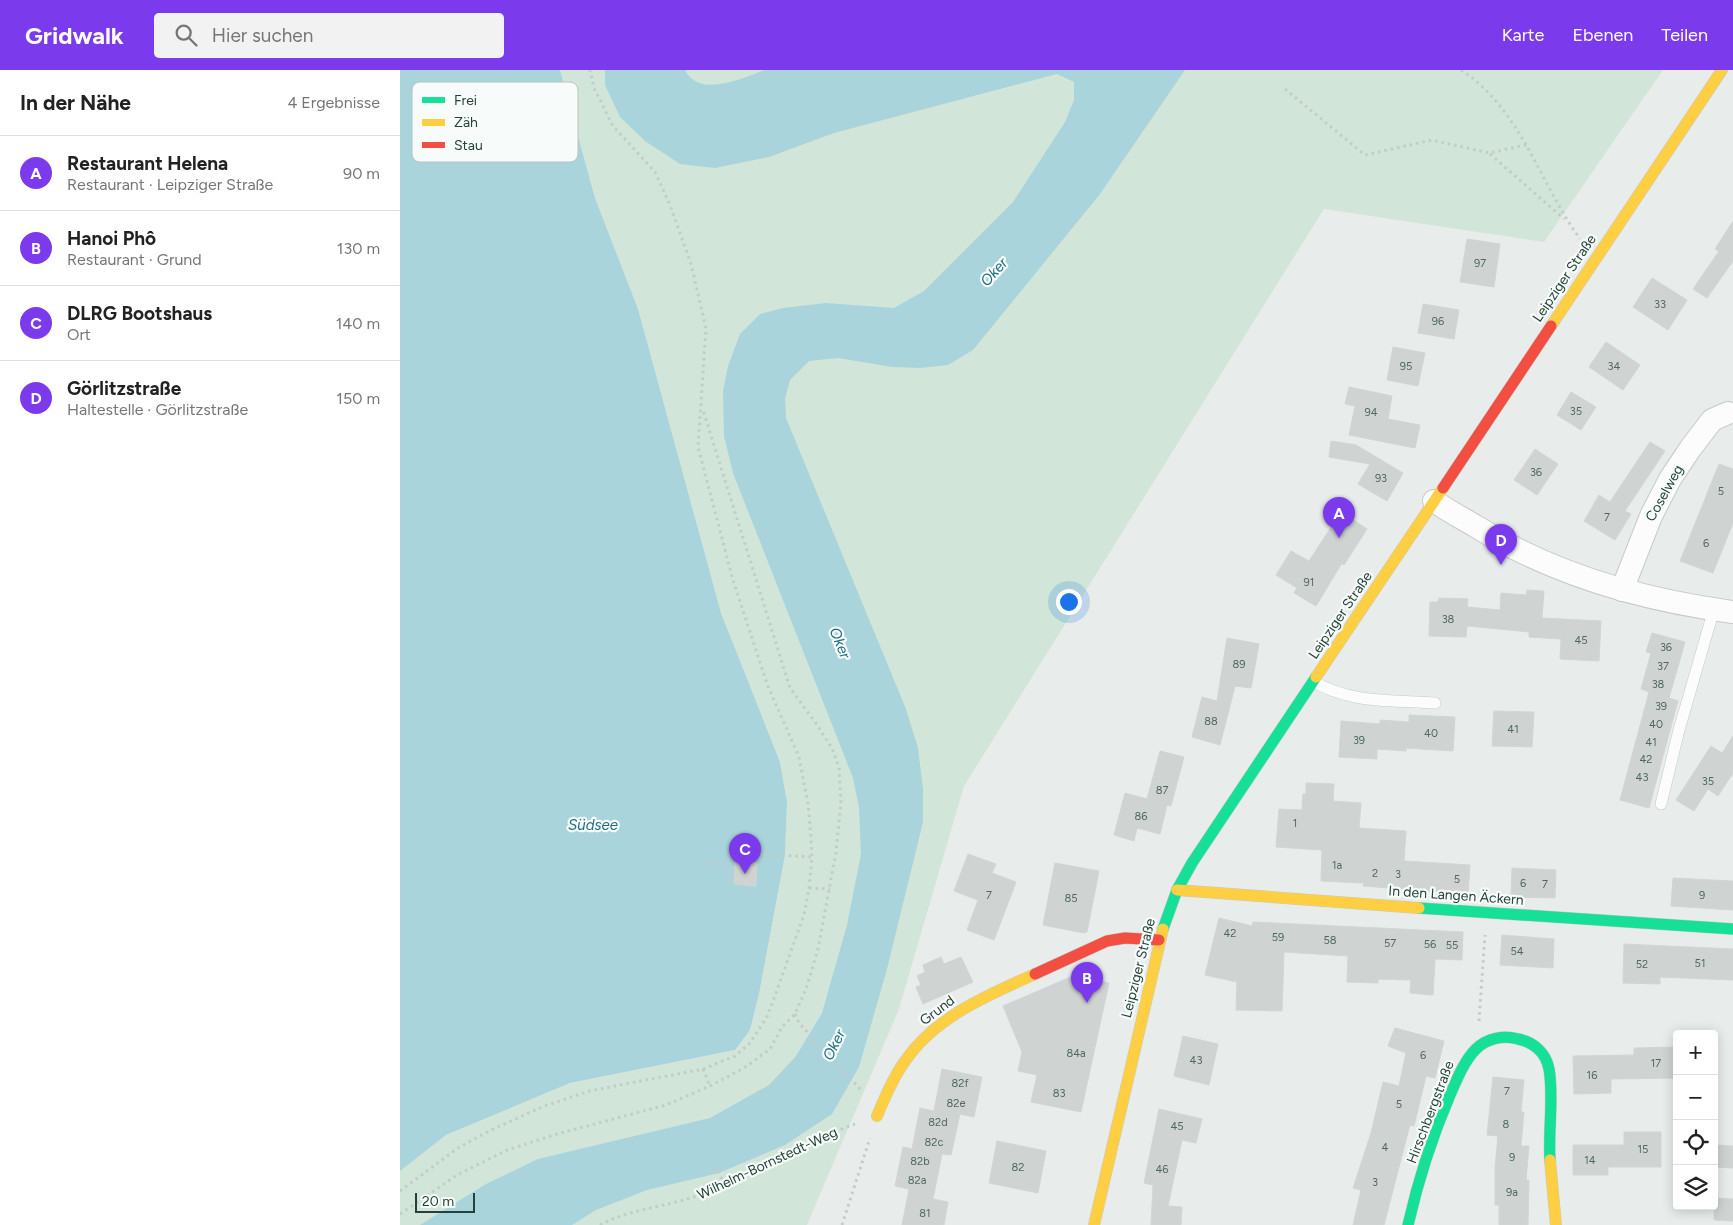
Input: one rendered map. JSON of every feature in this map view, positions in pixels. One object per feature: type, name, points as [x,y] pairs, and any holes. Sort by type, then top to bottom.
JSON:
[{"type":"street","name":"Leipziger Straße","points":[[1094,1225],[1159,940],[1177,890],[1192,863],[1722,70]]},
{"type":"street","name":"Coselweg","points":[[1622,590],[1650,516],[1670,479],[1690,448],[1712,420],[1731,409]]},
{"type":"street","points":[[1434,501],[1485,533],[1572,573],[1622,590],[1724,611]]},
{"type":"street","name":"In den Langen Äckern","points":[[1177,890],[1733,929]]},
{"type":"street","name":"Grund","points":[[877,1116],[895,1075],[913,1049],[938,1025],[957,1011],[1114,940],[1159,940]]},
{"type":"street","name":"Hirschbergstraße","points":[[1408,1225],[1411,1207],[1450,1094],[1464,1064],[1476,1049],[1494,1039],[1513,1037],[1526,1041],[1541,1050],[1547,1064],[1550,1088],[1550,1181],[1556,1225]]},
{"type":"lane","points":[[1661,804],[1679,730],[1724,611]]},
{"type":"lane","points":[[1313,682],[1327,690],[1347,697],[1435,702]]},
{"type":"path","points":[[400,1191],[458,1148],[489,1131],[542,1107],[589,1091],[704,1069],[735,1056],[750,1043],[768,1015],[804,915],[809,888],[812,857],[808,804],[799,757],[767,684],[739,599],[698,447],[706,328],[691,264],[670,204],[655,172],[613,126],[594,88],[590,70]]},
{"type":"path","points":[[1461,70],[1498,103],[1526,145],[1566,220],[1581,240],[1598,254]]},
{"type":"path","points":[[1285,89],[1365,155],[1432,140],[1489,154],[1566,220]]},
{"type":"path","points":[[1489,154],[1526,145]]},
{"type":"path","points":[[400,1214],[457,1176],[506,1150],[556,1134],[666,1105],[710,1086],[744,1068],[770,1049],[782,1027],[795,1014],[806,988],[818,949],[836,852],[841,803],[839,767],[828,742],[790,688],[702,408]]},
{"type":"path","points":[[728,884],[730,852],[812,857]]},
{"type":"path","points":[[704,863],[729,865]]},
{"type":"path","points":[[809,888],[830,889]]},
{"type":"path","points":[[1476,1049],[1486,913]]},
{"type":"path","points":[[795,1014],[799,1023],[862,1091]]},
{"type":"path","points":[[704,1069],[710,1086]]},
{"type":"path","points":[[842,1225],[877,1116]]},
{"type":"path","name":"Wilhelm-Bornstedt-Weg","points":[[600,1225],[620,1217],[701,1195],[828,1134],[877,1116]]},
{"type":"path","points":[[710,1173],[725,1169]]},
{"type":"path","points":[[718,1171],[725,1185]]},
{"type":"green space","points":[[560,70],[1663,70],[1544,242],[1324,209],[964,786],[899,1009],[807,1225],[400,1225],[400,1171],[446,1135],[570,1083],[735,1050],[750,1030],[759,994],[785,855],[787,802],[780,762],[721,613],[638,309],[595,198],[578,136],[578,82],[563,82]]},
{"type":"water","name":"Südsee","points":[[400,70],[560,70],[563,82],[412,82],[412,162],[578,162],[578,136],[595,198],[638,309],[721,613],[780,762],[787,802],[785,855],[759,994],[750,1030],[735,1050],[570,1083],[446,1135],[400,1171]]},
{"type":"water","name":"Oker","points":[[605,70],[685,70],[692,79],[711,85],[734,81],[765,70],[1185,70],[1100,194],[973,350],[948,365],[920,368],[892,367],[838,358],[809,361],[790,380],[785,399],[786,418],[906,709],[918,748],[923,789],[923,822],[887,969],[859,1067],[832,1114],[785,1145],[719,1173],[647,1190],[596,1210],[572,1225],[420,1225],[486,1184],[538,1159],[710,1118],[769,1085],[796,1056],[822,1013],[847,925],[861,854],[859,807],[853,778],[733,473],[724,436],[723,391],[728,366],[740,334],[760,314],[783,308],[826,303],[894,308],[924,291],[1013,202],[1065,122],[1074,100],[1074,82],[1057,74],[834,133],[769,157],[715,168],[680,164],[645,141],[620,117],[605,85]]},
{"type":"building","points":[[1733,221],[1733,261],[1707,298],[1693,289],[1719,251],[1715,249]]},
{"type":"building","points":[[1467,239],[1500,244],[1494,287],[1460,282]]},
{"type":"building","points":[[1652,278],[1687,300],[1668,330],[1633,307]]},
{"type":"building","points":[[1423,304],[1459,310],[1454,339],[1418,333]]},
{"type":"building","points":[[1606,342],[1640,365],[1623,390],[1589,367]]},
{"type":"building","points":[[1393,347],[1425,353],[1418,386],[1387,380]]},
{"type":"building","points":[[1349,387],[1392,396],[1388,419],[1420,425],[1415,448],[1349,435],[1355,406],[1345,404]]},
{"type":"building","points":[[1571,392],[1596,407],[1581,430],[1557,415]]},
{"type":"building","points":[[1331,441],[1356,445],[1403,473],[1387,501],[1358,484],[1370,464],[1329,457]]},
{"type":"building","points":[[1650,442],[1665,451],[1625,511],[1631,514],[1615,540],[1584,521],[1599,495],[1610,502]]},
{"type":"building","points":[[1535,449],[1558,464],[1537,495],[1514,480]]},
{"type":"building","points":[[1719,464],[1733,469],[1733,523],[1713,573],[1680,561]]},
{"type":"building","points":[[1341,512],[1367,529],[1344,565],[1342,563],[1316,606],[1294,593],[1297,588],[1276,575],[1291,551],[1309,561]]},
{"type":"building","points":[[1527,590],[1544,591],[1542,618],[1601,621],[1599,661],[1560,659],[1561,639],[1529,637],[1529,632],[1467,626],[1466,637],[1429,636],[1430,602],[1438,602],[1439,598],[1468,599],[1467,607],[1500,610],[1501,593],[1526,595]]},
{"type":"building","points":[[1652,633],[1685,642],[1669,698],[1678,701],[1649,808],[1620,800],[1649,692],[1641,689],[1651,653],[1646,652]]},
{"type":"building","points":[[1227,638],[1259,644],[1251,688],[1235,686],[1220,745],[1192,737],[1202,697],[1217,701]]},
{"type":"building","points":[[1494,711],[1534,712],[1532,747],[1492,746]]},
{"type":"building","points":[[1409,715],[1455,717],[1453,751],[1406,748],[1406,751],[1377,749],[1377,759],[1339,757],[1341,721],[1380,724],[1380,720],[1409,722]]},
{"type":"building","points":[[1733,736],[1733,773],[1718,796],[1708,789],[1694,811],[1676,800],[1711,746],[1722,753]]},
{"type":"building","points":[[1160,751],[1184,757],[1171,806],[1167,805],[1160,834],[1137,828],[1134,841],[1114,835],[1125,793],[1147,799]]},
{"type":"building","points":[[1306,783],[1334,784],[1333,801],[1361,803],[1359,828],[1406,831],[1404,861],[1470,865],[1468,894],[1363,886],[1364,883],[1321,881],[1322,850],[1276,847],[1279,809],[1302,810],[1303,794],[1306,794]]},
{"type":"building","points":[[968,854],[996,864],[992,873],[1016,882],[994,940],[967,930],[978,900],[954,891]]},
{"type":"building","points":[[735,862],[757,863],[756,886],[734,884]]},
{"type":"building","points":[[1055,863],[1099,871],[1087,932],[1043,925]]},
{"type":"building","points":[[1512,868],[1556,870],[1555,898],[1511,897]]},
{"type":"building","points":[[1673,878],[1733,881],[1733,910],[1671,906]]},
{"type":"building","points":[[1219,918],[1252,926],[1253,922],[1463,932],[1462,960],[1435,959],[1433,995],[1410,993],[1411,980],[1378,979],[1378,983],[1347,982],[1348,956],[1284,952],[1282,1011],[1236,1010],[1237,982],[1205,975]]},
{"type":"building","points":[[1502,935],[1554,939],[1553,968],[1500,965]]},
{"type":"building","points":[[1624,944],[1733,949],[1733,980],[1660,977],[1660,984],[1623,983]]},
{"type":"building","points":[[941,957],[944,964],[961,957],[973,982],[923,1004],[916,987],[921,985],[917,976],[925,972],[923,965]]},
{"type":"building","points":[[1075,975],[1109,983],[1081,1112],[1031,1102],[1037,1075],[1018,1071],[1022,1052],[1003,1006]]},
{"type":"building","points":[[1395,1028],[1444,1041],[1435,1078],[1426,1076],[1414,1126],[1410,1125],[1384,1225],[1353,1225],[1361,1190],[1353,1188],[1371,1133],[1383,1082],[1399,1086],[1406,1053],[1388,1046]]},
{"type":"building","points":[[1183,1036],[1218,1044],[1209,1085],[1174,1076]]},
{"type":"building","points":[[1673,1047],[1673,1078],[1611,1079],[1611,1093],[1574,1094],[1573,1056],[1634,1055],[1634,1048]]},
{"type":"building","points":[[942,1069],[982,1077],[974,1117],[960,1114],[951,1155],[942,1154],[933,1199],[948,1202],[944,1225],[902,1225],[909,1189],[895,1186],[903,1147],[912,1149],[920,1108],[934,1111]]},
{"type":"building","points":[[1493,1077],[1524,1080],[1521,1112],[1524,1112],[1521,1146],[1529,1146],[1526,1180],[1529,1180],[1528,1225],[1499,1225],[1499,1205],[1495,1205],[1495,1168],[1498,1136],[1487,1135]]},
{"type":"building","points":[[1159,1109],[1202,1119],[1196,1143],[1182,1140],[1168,1206],[1182,1207],[1181,1225],[1151,1225],[1153,1185],[1144,1183]]},
{"type":"building","points":[[1624,1132],[1661,1132],[1661,1167],[1608,1167],[1608,1175],[1573,1175],[1573,1145],[1624,1145]]},
{"type":"building","points":[[997,1141],[1046,1151],[1038,1193],[989,1183]]},
{"type":"building","points":[[1718,1145],[1733,1146],[1733,1168],[1718,1167]]},
{"type":"building","points":[[1718,1198],[1733,1199],[1733,1221],[1714,1220],[1714,1210],[1718,1210]]},
{"type":"traffic: fast","points":[[1163,929],[1177,890],[1192,863],[1316,677]]},
{"type":"traffic: fast","points":[[1419,908],[1733,929]]},
{"type":"traffic: fast","points":[[1408,1225],[1426,1159],[1450,1095],[1468,1059],[1485,1042],[1501,1038],[1524,1040],[1538,1049],[1545,1058],[1549,1069],[1551,1091],[1550,1160]]},
{"type":"traffic: slow","points":[[1551,326],[1722,70]]},
{"type":"traffic: slow","points":[[1316,677],[1443,488]]},
{"type":"traffic: slow","points":[[1177,890],[1419,908]]},
{"type":"traffic: slow","points":[[1094,1225],[1163,929]]},
{"type":"traffic: slow","points":[[877,1116],[889,1088],[901,1067],[917,1045],[931,1032],[981,999],[1035,974]]},
{"type":"traffic: slow","points":[[1550,1160],[1556,1225]]},
{"type":"traffic: jam","points":[[1443,488],[1551,326]]},
{"type":"traffic: jam","points":[[1035,974],[1107,941],[1125,938],[1159,940]]},
{"type":"place","name":"Restaurant Helena","points":[[1339,538]]},
{"type":"place","name":"Görlitzstraße","points":[[1501,565]]},
{"type":"place","name":"DLRG Bootshaus","points":[[745,874]]},
{"type":"place","name":"Hanoi Phô","points":[[1087,1003]]}]
